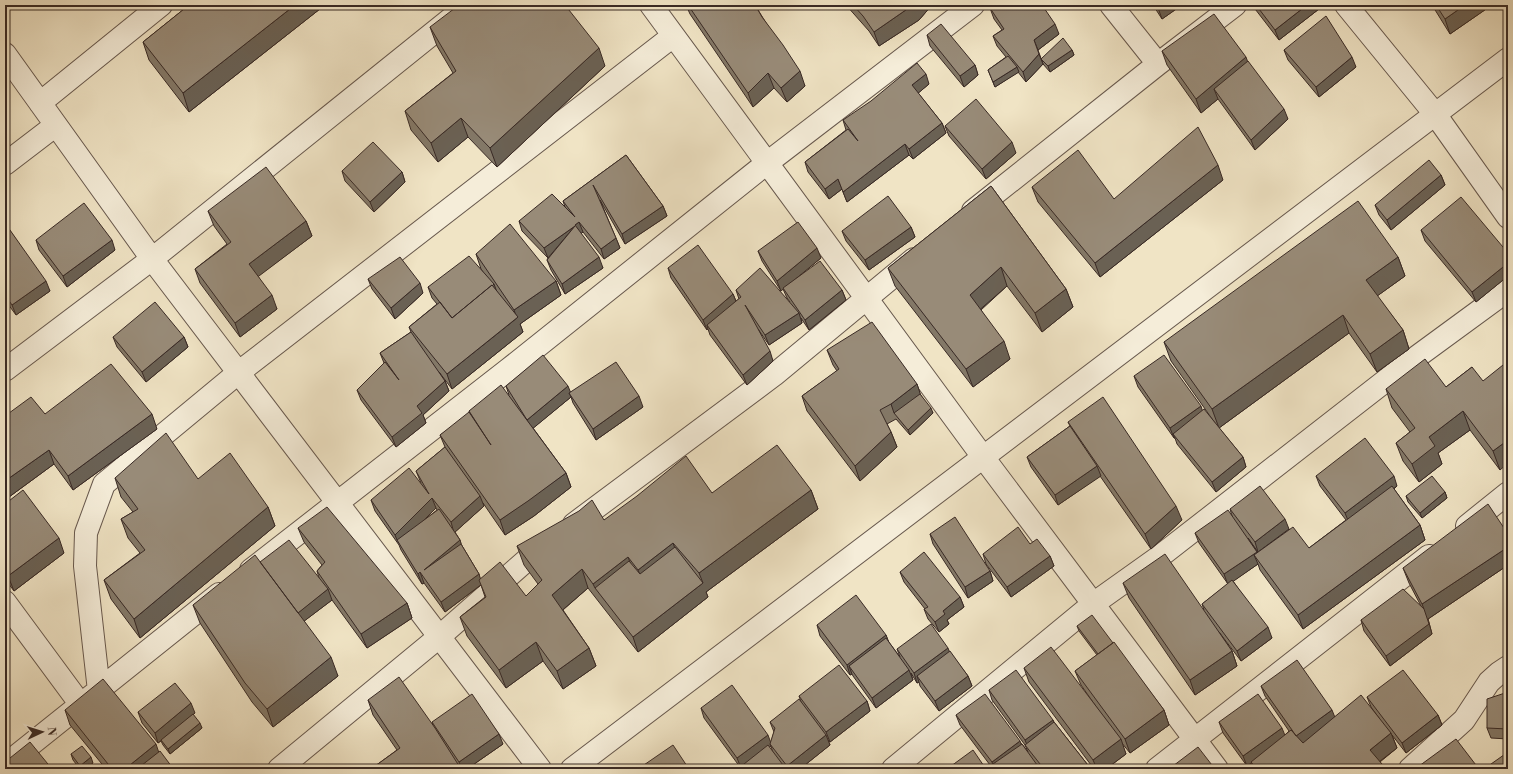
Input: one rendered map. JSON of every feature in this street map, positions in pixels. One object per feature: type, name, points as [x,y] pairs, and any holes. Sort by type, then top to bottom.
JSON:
[{"type":"street","points":[[40,103],[161,5]]},
{"type":"street","points":[[5,370],[152,259],[468,5]]},
{"type":"street","points":[[650,5],[983,457],[1217,769]]},
{"type":"street","points":[[5,765],[235,582],[515,364],[767,163],[973,5]]},
{"type":"street","points":[[1111,5],[1158,64]]},
{"type":"street","points":[[959,223],[1234,5]]},
{"type":"street","points":[[1346,5],[1435,114],[1508,217]]},
{"type":"street","points":[[99,691],[85,566],[86,532],[104,484],[238,373],[673,36]]},
{"type":"street","points":[[5,54],[152,259],[540,769]]},
{"type":"street","points":[[572,769],[1508,58]]},
{"type":"street","points":[[5,164],[56,125]]},
{"type":"street","points":[[278,769],[439,637],[529,558],[774,375],[866,297],[928,248]]},
{"type":"street","points":[[893,769],[1094,604],[1159,557],[1407,364],[1508,290]]},
{"type":"street","points":[[1157,769],[1508,493]]},
{"type":"street","points":[[5,602],[81,705]]},
{"type":"street","points":[[1410,769],[1464,720],[1489,682],[1498,673],[1508,667]]},
{"type":"building","points":[[189,5],[295,5],[183,93],[143,42]]},
{"type":"building","points":[[459,5],[565,5],[599,48],[490,148],[461,118],[431,143],[405,111],[456,71],[430,27]]},
{"type":"building","points":[[688,5],[755,5],[800,71],[781,88],[768,73],[748,93]]},
{"type":"building","points":[[853,5],[913,5],[874,32]]},
{"type":"building","points":[[913,5],[919,5],[915,10]]},
{"type":"building","points":[[995,5],[1042,5],[1055,24],[1034,40],[1039,54],[1023,72],[993,36],[1004,29],[990,8]]},
{"type":"building","points":[[1256,5],[1307,5],[1275,30]]},
{"type":"building","points":[[1436,5],[1465,5],[1445,19]]},
{"type":"building","points":[[1214,14],[1246,57],[1196,99],[1162,51]]},
{"type":"building","points":[[1326,16],[1352,57],[1316,87],[1284,50]]},
{"type":"building","points":[[941,24],[975,65],[960,76],[927,35]]},
{"type":"building","points":[[1063,38],[1072,50],[1048,66],[1041,59]]},
{"type":"building","points":[[1008,56],[1017,67],[993,82],[988,70]]},
{"type":"building","points":[[1248,61],[1284,109],[1251,140],[1214,89]]},
{"type":"building","points":[[917,63],[926,74],[912,85],[942,123],[909,149],[905,144],[843,192],[838,179],[825,189],[805,162],[848,129],[858,141],[843,120],[871,101]]},
{"type":"building","points":[[976,99],[1012,142],[982,169],[945,126]]},
{"type":"building","points":[[1198,127],[1218,165],[1095,263],[1032,187],[1078,150],[1114,199]]},
{"type":"building","points":[[373,142],[402,172],[370,202],[342,171]]},
{"type":"building","points":[[626,155],[663,206],[622,234],[593,185],[616,238],[601,249],[579,222],[575,225],[599,257],[562,284],[547,260],[575,226],[544,248],[519,221],[552,194],[575,217],[563,201]]},
{"type":"building","points":[[1429,160],[1441,175],[1387,220],[1375,205]]},
{"type":"building","points":[[266,167],[306,221],[249,264],[272,295],[235,323],[195,269],[231,242],[208,211]]},
{"type":"building","points":[[991,186],[1066,289],[1035,313],[1001,267],[970,295],[1004,341],[966,369],[888,268]]},
{"type":"building","points":[[888,196],[911,227],[865,260],[842,231]]},
{"type":"building","points":[[1461,197],[1508,253],[1508,263],[1472,292],[1421,230]]},
{"type":"building","points":[[1358,201],[1398,257],[1366,280],[1403,330],[1370,354],[1343,315],[1212,409],[1164,342]]},
{"type":"building","points":[[84,203],[112,240],[63,276],[36,240]]},
{"type":"building","points":[[798,222],[817,248],[777,281],[758,251]]},
{"type":"building","points":[[5,223],[46,281],[12,305],[5,295]]},
{"type":"building","points":[[510,224],[556,281],[514,310],[476,254]]},
{"type":"building","points":[[698,245],[733,294],[703,320],[668,268]]},
{"type":"building","points":[[469,256],[494,284],[452,318],[428,287]]},
{"type":"building","points":[[400,257],[420,283],[391,308],[368,279]]},
{"type":"building","points":[[820,261],[842,290],[805,320],[783,288]]},
{"type":"building","points":[[760,268],[799,313],[765,335],[745,305],[770,351],[743,375],[707,325],[741,297],[736,290]]},
{"type":"building","points":[[492,285],[518,317],[447,374],[409,327],[440,302],[452,318]]},
{"type":"building","points":[[155,302],[184,337],[142,372],[113,337]]},
{"type":"building","points":[[872,322],[917,384],[891,404],[880,410],[891,432],[855,466],[802,396],[839,369],[827,350]]},
{"type":"building","points":[[411,332],[445,381],[417,406],[422,413],[392,437],[357,390],[385,362],[399,380],[380,353]]},
{"type":"building","points":[[543,355],[568,386],[527,420],[506,386]]},
{"type":"building","points":[[1164,355],[1201,406],[1170,428],[1134,376]]},
{"type":"building","points":[[1425,359],[1446,387],[1472,367],[1483,381],[1508,361],[1508,440],[1493,451],[1463,411],[1429,437],[1435,446],[1412,464],[1396,443],[1415,428],[1386,389]]},
{"type":"building","points":[[616,362],[639,396],[593,429],[569,393]]},
{"type":"building","points":[[111,364],[152,414],[68,476],[49,450],[5,481],[5,416],[31,397],[45,414]]},
{"type":"building","points":[[501,385],[566,473],[500,520],[440,435],[469,412],[491,445],[469,411]]},
{"type":"building","points":[[920,394],[931,408],[908,430],[894,413]]},
{"type":"building","points":[[1103,397],[1176,506],[1145,534],[1068,422]]},
{"type":"building","points":[[1204,409],[1243,457],[1212,482],[1173,434]]},
{"type":"building","points":[[1070,426],[1097,466],[1055,495],[1027,457]]},
{"type":"building","points":[[166,433],[198,479],[230,453],[268,507],[134,619],[104,580],[145,550],[121,519],[138,509],[115,478]]},
{"type":"building","points":[[1365,438],[1394,476],[1345,513],[1316,476]]},
{"type":"building","points":[[777,445],[811,490],[699,573],[673,543],[638,570],[628,557],[593,584],[582,569],[552,595],[589,648],[557,671],[536,642],[499,670],[460,617],[486,597],[479,580],[500,562],[526,596],[542,580],[517,546],[579,511],[592,500],[604,520],[637,496],[686,456],[712,493]]},
{"type":"building","points":[[445,447],[480,496],[451,522],[432,498],[395,535],[371,500],[409,468],[429,494],[416,471]]},
{"type":"building","points":[[1432,476],[1445,492],[1420,513],[1406,496]]},
{"type":"building","points":[[1260,486],[1285,519],[1255,542],[1230,509]]},
{"type":"building","points":[[1392,486],[1420,525],[1298,615],[1254,555],[1293,527],[1309,548]]},
{"type":"building","points":[[23,490],[59,538],[8,576],[5,572],[5,504]]},
{"type":"building","points":[[1488,504],[1508,534],[1508,547],[1422,604],[1403,568]]},
{"type":"building","points":[[327,507],[407,603],[361,634],[317,571],[325,562],[298,528]]},
{"type":"building","points":[[439,509],[460,540],[424,570],[461,544],[479,574],[441,602],[420,572],[418,574],[397,540]]},
{"type":"building","points":[[1228,510],[1257,552],[1224,574],[1195,533]]},
{"type":"building","points":[[955,517],[990,571],[965,587],[930,534]]},
{"type":"building","points":[[1018,527],[1030,544],[1037,539],[1050,556],[1007,587],[983,554]]},
{"type":"building","points":[[289,540],[328,589],[298,613],[260,562]]},
{"type":"building","points":[[675,547],[703,583],[633,637],[595,588],[629,561],[640,574]]},
{"type":"building","points":[[924,552],[960,597],[943,611],[945,614],[935,622],[924,609],[928,607],[900,572]]},
{"type":"building","points":[[1165,554],[1232,651],[1190,680],[1123,583]]},
{"type":"building","points":[[255,555],[331,657],[267,709],[245,683],[193,605]]},
{"type":"building","points":[[1232,580],[1268,627],[1237,651],[1202,604]]},
{"type":"building","points":[[1403,589],[1424,609],[1429,624],[1386,656],[1361,620]]},
{"type":"building","points":[[856,595],[886,635],[847,665],[817,625]]},
{"type":"building","points":[[1092,615],[1113,643],[1098,654],[1077,626]]},
{"type":"building","points":[[931,624],[948,648],[914,673],[897,649]]},
{"type":"building","points":[[886,638],[909,670],[872,698],[849,666]]},
{"type":"building","points":[[1114,642],[1164,710],[1125,739],[1075,671]]},
{"type":"building","points":[[1051,647],[1121,739],[1093,760],[1024,668]]},
{"type":"building","points":[[950,651],[968,676],[935,701],[917,676]]},
{"type":"building","points":[[1297,660],[1332,710],[1296,736],[1261,686]]},
{"type":"building","points":[[839,665],[867,701],[826,732],[799,696]]},
{"type":"building","points":[[1016,670],[1053,720],[1025,740],[989,690]]},
{"type":"building","points":[[1403,670],[1438,715],[1402,743],[1367,697]]},
{"type":"building","points":[[399,677],[435,728],[461,769],[371,769],[400,748],[368,700]]},
{"type":"building","points":[[103,679],[156,744],[125,769],[112,769],[65,710]]},
{"type":"building","points":[[175,683],[191,703],[155,733],[138,712]]},
{"type":"building","points":[[732,685],[768,735],[737,758],[701,708]]},
{"type":"building","points":[[1508,692],[1508,729],[1487,728],[1487,699]]},
{"type":"building","points":[[472,694],[499,734],[459,762],[432,722]]},
{"type":"building","points":[[985,694],[1020,741],[992,762],[956,715]]},
{"type":"building","points":[[1258,694],[1282,728],[1243,756],[1219,722]]},
{"type":"building","points":[[1361,695],[1391,733],[1370,750],[1382,764],[1376,769],[1257,769],[1251,762],[1291,730],[1303,743]]},
{"type":"building","points":[[799,699],[826,735],[787,766],[770,744],[775,728],[770,722]]},
{"type":"building","points":[[193,714],[200,723],[168,749],[161,740]]},
{"type":"building","points":[[1054,722],[1091,769],[1044,769],[1025,745]]},
{"type":"building","points":[[1456,739],[1479,769],[1415,769]]},
{"type":"building","points":[[30,742],[52,769],[5,769],[5,762]]},
{"type":"building","points":[[1022,744],[1040,769],[996,769],[993,764]]},
{"type":"building","points":[[673,745],[689,769],[642,769],[641,767]]},
{"type":"building","points":[[768,745],[786,769],[739,768]]},
{"type":"building","points":[[82,746],[91,757],[80,766],[71,754]]},
{"type":"building","points":[[1198,747],[1215,769],[1169,769]]},
{"type":"building","points":[[973,750],[986,769],[947,769]]},
{"type":"building","points":[[160,751],[172,767],[170,769],[137,769]]},
{"type":"building","points":[[1508,752],[1508,769],[1484,769]]},
{"type":"building","points":[[89,764],[93,769],[82,769]]},
{"type":"building","points":[[100,765],[103,769],[96,769]]}]
